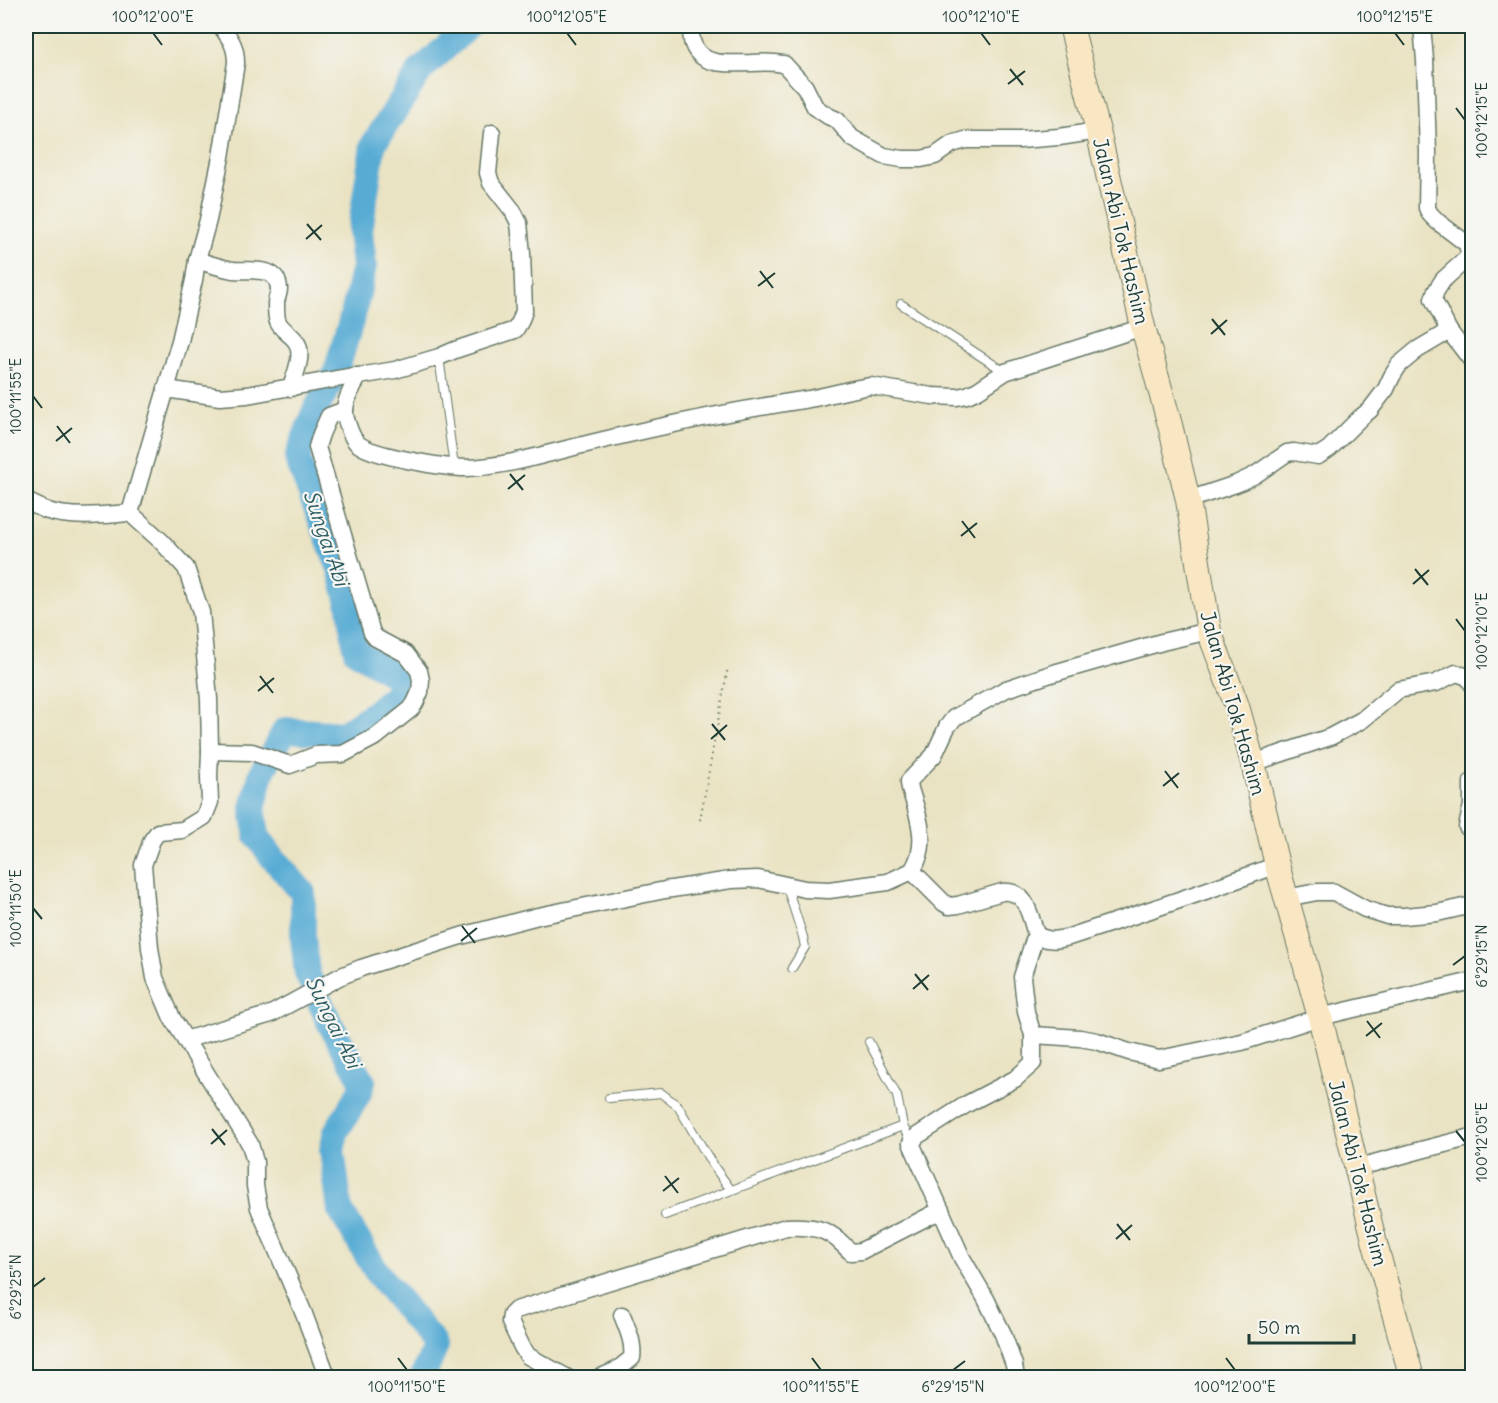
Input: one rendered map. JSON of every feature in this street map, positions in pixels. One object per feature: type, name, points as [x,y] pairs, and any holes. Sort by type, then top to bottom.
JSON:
[{"type":"main road","name":"Jalan Abi Tok Hashim","points":[[1071,26],[1098,131],[1143,327],[1188,500],[1209,631],[1237,706],[1253,763],[1277,865],[1320,1017],[1374,1240],[1412,1377]]},
{"type":"street","points":[[130,513],[180,341],[219,167],[236,63],[236,50],[221,26]]},
{"type":"street","points":[[691,26],[692,44],[700,55],[711,61],[721,64],[771,62],[784,64],[805,87],[814,107],[837,120],[852,138],[884,156],[921,159],[935,156],[952,144],[964,140],[1020,140],[1098,131]]},
{"type":"street","points":[[1422,26],[1428,153],[1427,208],[1438,222],[1467,244],[1469,252],[1469,256],[1443,280],[1433,299],[1449,331],[1473,361]]},
{"type":"street","points":[[166,389],[220,397],[291,388],[395,370],[515,330],[524,311],[519,223],[513,211],[491,183],[489,173],[492,133]]},
{"type":"street","points":[[197,260],[236,271],[266,271],[276,279],[279,289],[276,304],[278,322],[297,340],[299,351],[298,365],[291,388]]},
{"type":"street","points":[[359,376],[345,410],[348,427],[357,442],[366,448],[427,464],[465,468],[483,467],[732,412],[871,386],[932,396],[967,395],[1005,372],[1143,327]]},
{"type":"street","points":[[1188,500],[1255,475],[1287,453],[1318,456],[1329,449],[1370,410],[1386,389],[1399,365],[1417,350],[1449,331]]},
{"type":"street","points":[[210,751],[252,752],[290,765],[322,754],[343,754],[377,736],[411,709],[420,692],[419,671],[412,660],[406,654],[376,638],[372,633],[317,447],[329,416],[345,410]]},
{"type":"street","points":[[26,501],[48,511],[66,515],[130,513],[186,568],[201,612],[209,699],[210,802],[204,818],[183,830],[158,832],[152,840],[143,865],[150,948],[155,978],[172,1018],[250,1144],[255,1162],[255,1186],[259,1208],[304,1314],[326,1373],[331,1377]]},
{"type":"street","points":[[185,1040],[277,1011],[339,977],[361,968],[428,946],[538,916],[665,890],[731,880],[758,879],[805,889],[829,890],[888,882],[901,877],[912,871],[919,860],[922,846],[921,827],[909,781],[934,755],[947,727],[954,718],[1006,689],[1162,642],[1209,631]]},
{"type":"street","points":[[1253,763],[1341,732],[1370,715],[1398,690],[1437,683],[1456,673],[1468,677],[1473,684]]},
{"type":"street","points":[[1467,826],[1472,805],[1473,782]]},
{"type":"street","points":[[1036,934],[1043,939],[1053,940],[1069,937],[1277,865]]},
{"type":"street","points":[[912,871],[949,906],[1002,892],[1014,893],[1025,903],[1036,934],[1022,977],[1024,1004],[1033,1035],[1033,1063],[1015,1079],[967,1104],[916,1136],[910,1143],[962,1258],[1003,1334],[1016,1377]]},
{"type":"street","points":[[1286,898],[1317,892],[1334,892],[1365,909],[1387,915],[1404,916],[1437,913],[1473,905]]},
{"type":"street","points":[[1033,1035],[1097,1041],[1159,1059],[1242,1042],[1320,1017],[1473,981]]},
{"type":"street","points":[[1356,1168],[1473,1137]]},
{"type":"street","points":[[568,1377],[528,1356],[510,1322],[511,1315],[516,1310],[786,1227],[802,1226],[832,1234],[851,1252],[861,1251],[941,1209]]},
{"type":"street","points":[[599,1377],[617,1370],[632,1358],[631,1339],[622,1316]]},
{"type":"lane","points":[[901,304],[1005,372]]},
{"type":"lane","points":[[439,357],[454,467]]},
{"type":"lane","points":[[786,884],[804,947],[792,968]]},
{"type":"lane","points":[[869,1042],[897,1096],[903,1126],[910,1143]]},
{"type":"lane","points":[[609,1098],[661,1093],[678,1106],[712,1164],[731,1190]]},
{"type":"lane","points":[[665,1215],[903,1126]]},
{"type":"path","points":[[700,820],[728,667]]},
{"type":"waterway","name":"Sungai Abi","points":[[422,1378],[436,1346],[378,1274],[340,1210],[332,1150],[336,1132],[363,1082],[329,1022],[307,973],[303,938],[303,893],[257,836],[253,808],[262,772],[285,730],[343,734],[374,713],[398,692],[396,676],[356,651],[350,607],[340,569],[297,458],[313,415],[336,372],[354,311],[364,266],[360,231],[373,145],[420,71],[469,26]]}]
